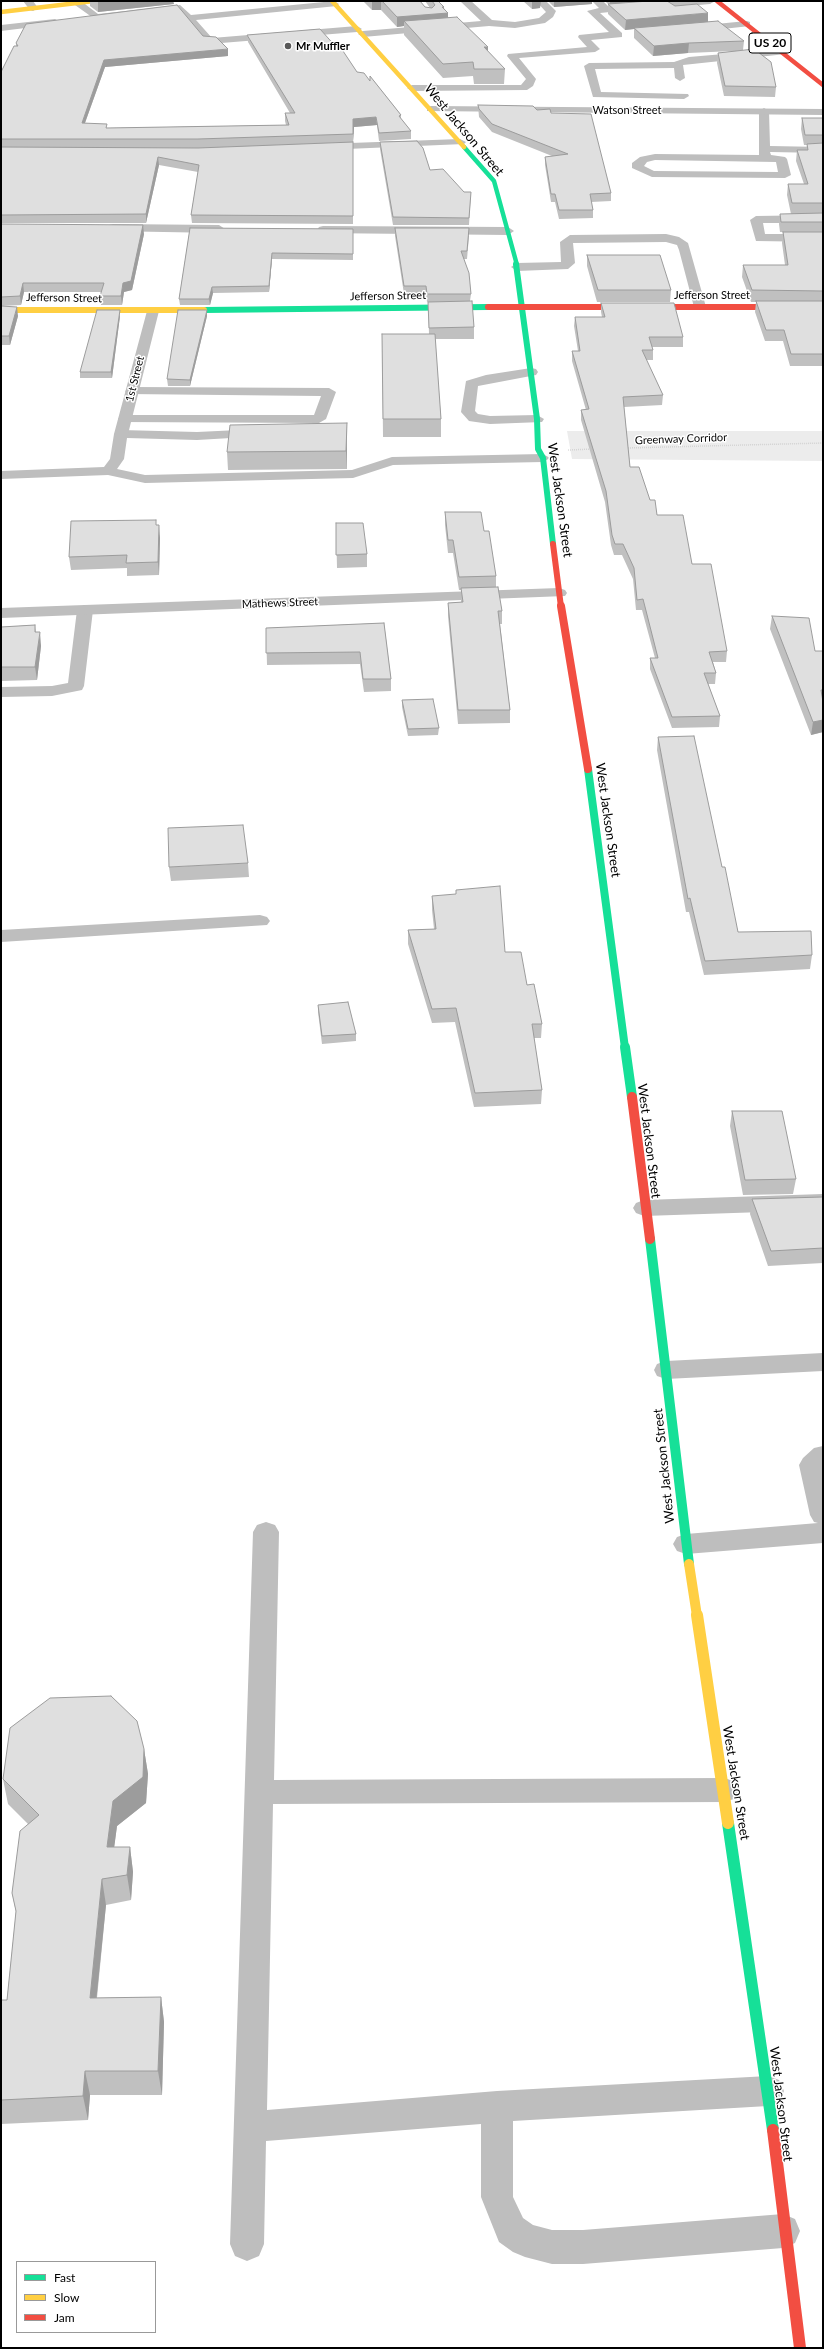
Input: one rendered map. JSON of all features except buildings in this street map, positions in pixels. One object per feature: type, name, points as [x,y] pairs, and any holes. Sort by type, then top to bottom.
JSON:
[{"type":"street","points":[[1,12],[30,4],[78,3],[94,1]]},
{"type":"street","points":[[260,1],[269,10]]},
{"type":"street","points":[[465,1],[489,23]]},
{"type":"street","points":[[80,19],[178,4],[209,41],[489,23],[515,25],[542,21],[550,15],[551,11],[541,1]]},
{"type":"street","points":[[569,38],[622,34],[592,11],[611,10],[597,1]]},
{"type":"street","points":[[629,8],[678,2],[710,1]]},
{"type":"street","name":"US 20","points":[[718,1],[823,85]]},
{"type":"street","points":[[189,18],[333,2]]},
{"type":"street","name":"West Jackson Street","points":[[333,2],[431,109],[494,181],[517,267],[559,593],[596,820],[644,1208],[666,1370],[686,1544],[768,2091],[783,2231],[800,2348]]},
{"type":"street","points":[[78,3],[96,17]]},
{"type":"street","points":[[349,20],[364,19]]},
{"type":"street","points":[[1,28],[64,20]]},
{"type":"street","points":[[687,29],[747,24]]},
{"type":"street","points":[[412,88],[522,88],[529,84],[531,79],[510,53],[595,49],[584,37]]},
{"type":"street","points":[[684,96],[597,96],[589,66],[678,65],[689,60],[782,52]]},
{"type":"street","points":[[678,65],[688,111]]},
{"type":"street","name":"Watson Street","points":[[431,109],[823,112]]},
{"type":"street","points":[[764,111],[765,154]]},
{"type":"street","points":[[314,148],[460,142]]},
{"type":"street","points":[[765,154],[781,159],[785,175],[656,174],[643,171],[638,168],[638,163],[644,159],[655,157],[765,154],[823,150]]},
{"type":"street","points":[[823,219],[756,220],[760,238],[823,238]]},
{"type":"street","points":[[104,228],[230,229]]},
{"type":"street","points":[[310,230],[508,231]]},
{"type":"street","points":[[517,267],[564,266],[568,263],[566,242],[570,239],[666,238],[682,243],[700,307]]},
{"type":"street","name":"Jefferson Street","points":[[1,310],[153,311],[522,307],[823,307]]},
{"type":"street","name":"1st Street","points":[[108,471],[117,459],[125,418],[153,311]]},
{"type":"street","points":[[531,372],[486,379],[471,384],[468,412],[474,418],[490,420],[537,419]]},
{"type":"street","points":[[125,418],[318,419],[329,392],[132,391]]},
{"type":"street","points":[[120,441],[274,433],[293,419]]},
{"type":"street","points":[[1,475],[108,471],[145,480],[345,474],[369,470],[392,461],[540,453]]},
{"type":"street","name":"Mathews Street","points":[[1,613],[559,593]]},
{"type":"street","points":[[1,692],[52,691],[76,686],[85,610]]},
{"type":"street","points":[[1,936],[260,921]]},
{"type":"street","points":[[644,1208],[823,1202]]},
{"type":"street","points":[[666,1370],[823,1362]]},
{"type":"street","points":[[823,1455],[812,1465],[823,1515]]},
{"type":"street","points":[[246,2244],[266,1532]]},
{"type":"street","points":[[686,1544],[823,1533]]},
{"type":"street","points":[[259,1792],[724,1790]]},
{"type":"street","points":[[250,2127],[497,2106],[768,2091]]},
{"type":"street","points":[[497,2106],[497,2197],[511,2230],[525,2240],[552,2247],[583,2247],[783,2231]]},
{"type":"path","name":"Greenway Corridor","points":[[624,448],[823,443]]},
{"type":"path","points":[[540,453],[600,449]]},
{"type":"shaded area","points":[[567,431],[823,431],[823,461],[572,459]]},
{"type":"traffic: fast","points":[[464,147],[494,181],[517,267],[537,419],[538,449],[543,458],[553,544]]},
{"type":"traffic: fast","points":[[204,310],[488,307]]},
{"type":"traffic: fast","points":[[762,307],[823,307]]},
{"type":"traffic: fast","points":[[588,769],[632,1097]]},
{"type":"traffic: fast","points":[[650,1239],[689,1564]]},
{"type":"traffic: fast","points":[[728,1823],[773,2130]]},
{"type":"traffic: slow","points":[[1,12],[94,1]]},
{"type":"traffic: slow","points":[[332,1],[464,147]]},
{"type":"traffic: slow","points":[[1,310],[204,310]]},
{"type":"traffic: slow","points":[[689,1564],[728,1823]]},
{"type":"traffic: jam","points":[[717,1],[823,85]]},
{"type":"traffic: jam","points":[[488,307],[762,307]]},
{"type":"traffic: jam","points":[[553,544],[559,593],[588,769]]},
{"type":"traffic: jam","points":[[632,1097],[650,1239]]},
{"type":"traffic: jam","points":[[773,2130],[800,2348]]},
{"type":"place","name":"Mr Muffler","points":[[288,46]]}]
